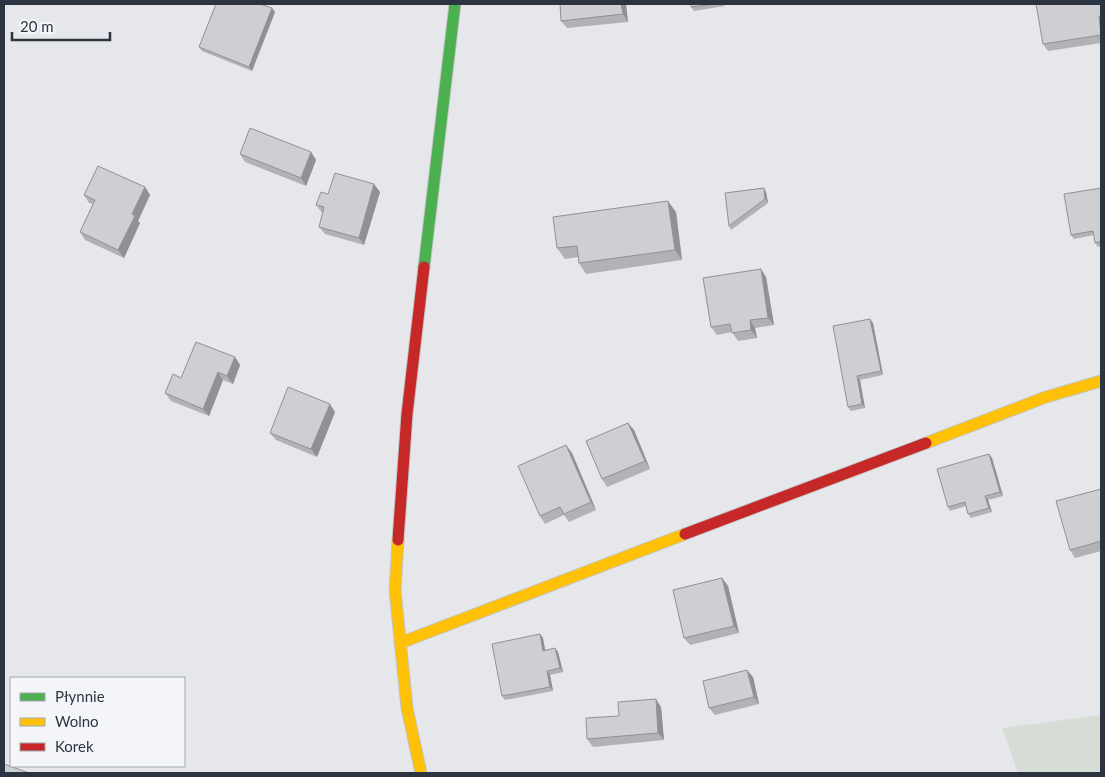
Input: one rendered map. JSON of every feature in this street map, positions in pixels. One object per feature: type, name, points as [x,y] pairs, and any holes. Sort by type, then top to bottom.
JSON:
[{"type":"street","points":[[421,773],[407,708],[395,590],[407,414],[455,4]]},
{"type":"street","points":[[400,643],[1046,397],[1101,381]]},
{"type":"shaded area","points":[[1101,715],[1101,773],[1018,773],[1002,728]]},
{"type":"building","points":[[216,4],[260,4],[272,8],[249,67],[199,47]]},
{"type":"building","points":[[560,4],[621,4],[623,14],[561,21]]},
{"type":"building","points":[[691,4],[714,4],[691,7]]},
{"type":"building","points":[[1036,4],[1101,4],[1101,16],[1099,16],[1101,35],[1043,44]]},
{"type":"building","points":[[250,128],[311,152],[301,178],[240,154]]},
{"type":"building","points":[[98,166],[145,187],[132,214],[135,216],[118,250],[80,232],[95,200],[84,195]]},
{"type":"building","points":[[335,173],[374,184],[359,238],[319,227],[324,207],[316,205],[321,192],[328,194]]},
{"type":"building","points":[[764,188],[765,199],[729,226],[725,193]]},
{"type":"building","points":[[1101,188],[1101,241],[1095,243],[1093,231],[1071,235],[1064,194]]},
{"type":"building","points":[[668,201],[675,250],[579,263],[577,246],[557,248],[553,217]]},
{"type":"building","points":[[761,269],[768,318],[750,320],[751,330],[732,333],[730,324],[711,327],[703,278]]},
{"type":"building","points":[[870,319],[881,371],[857,376],[862,404],[848,407],[833,326]]},
{"type":"building","points":[[196,342],[235,357],[227,376],[218,372],[203,409],[165,393],[173,374],[181,378]]},
{"type":"building","points":[[288,387],[330,404],[311,449],[270,433]]},
{"type":"building","points":[[628,423],[645,461],[602,479],[586,441]]},
{"type":"building","points":[[566,445],[591,502],[564,514],[560,507],[540,516],[518,466]]},
{"type":"building","points":[[989,454],[1000,492],[985,496],[989,508],[968,514],[965,502],[948,507],[937,469]]},
{"type":"building","points":[[1101,489],[1101,541],[1070,550],[1056,501]]},
{"type":"building","points":[[722,578],[734,626],[684,638],[673,590]]},
{"type":"building","points":[[540,634],[543,651],[555,648],[560,668],[547,671],[550,687],[502,696],[492,644]]},
{"type":"building","points":[[747,670],[754,697],[709,708],[703,681]]},
{"type":"building","points":[[656,699],[658,733],[587,739],[586,718],[619,716],[618,702]]},
{"type":"building","points":[[4,764],[29,773],[4,773]]},
{"type":"traffic: fast","points":[[424,267],[455,4]]},
{"type":"traffic: slow","points":[[926,443],[1046,397],[1101,381]]},
{"type":"traffic: slow","points":[[400,643],[685,534]]},
{"type":"traffic: slow","points":[[398,540],[395,590],[407,708],[421,773]]},
{"type":"traffic: jam","points":[[398,540],[407,414],[424,267]]},
{"type":"traffic: jam","points":[[685,534],[926,443]]}]
